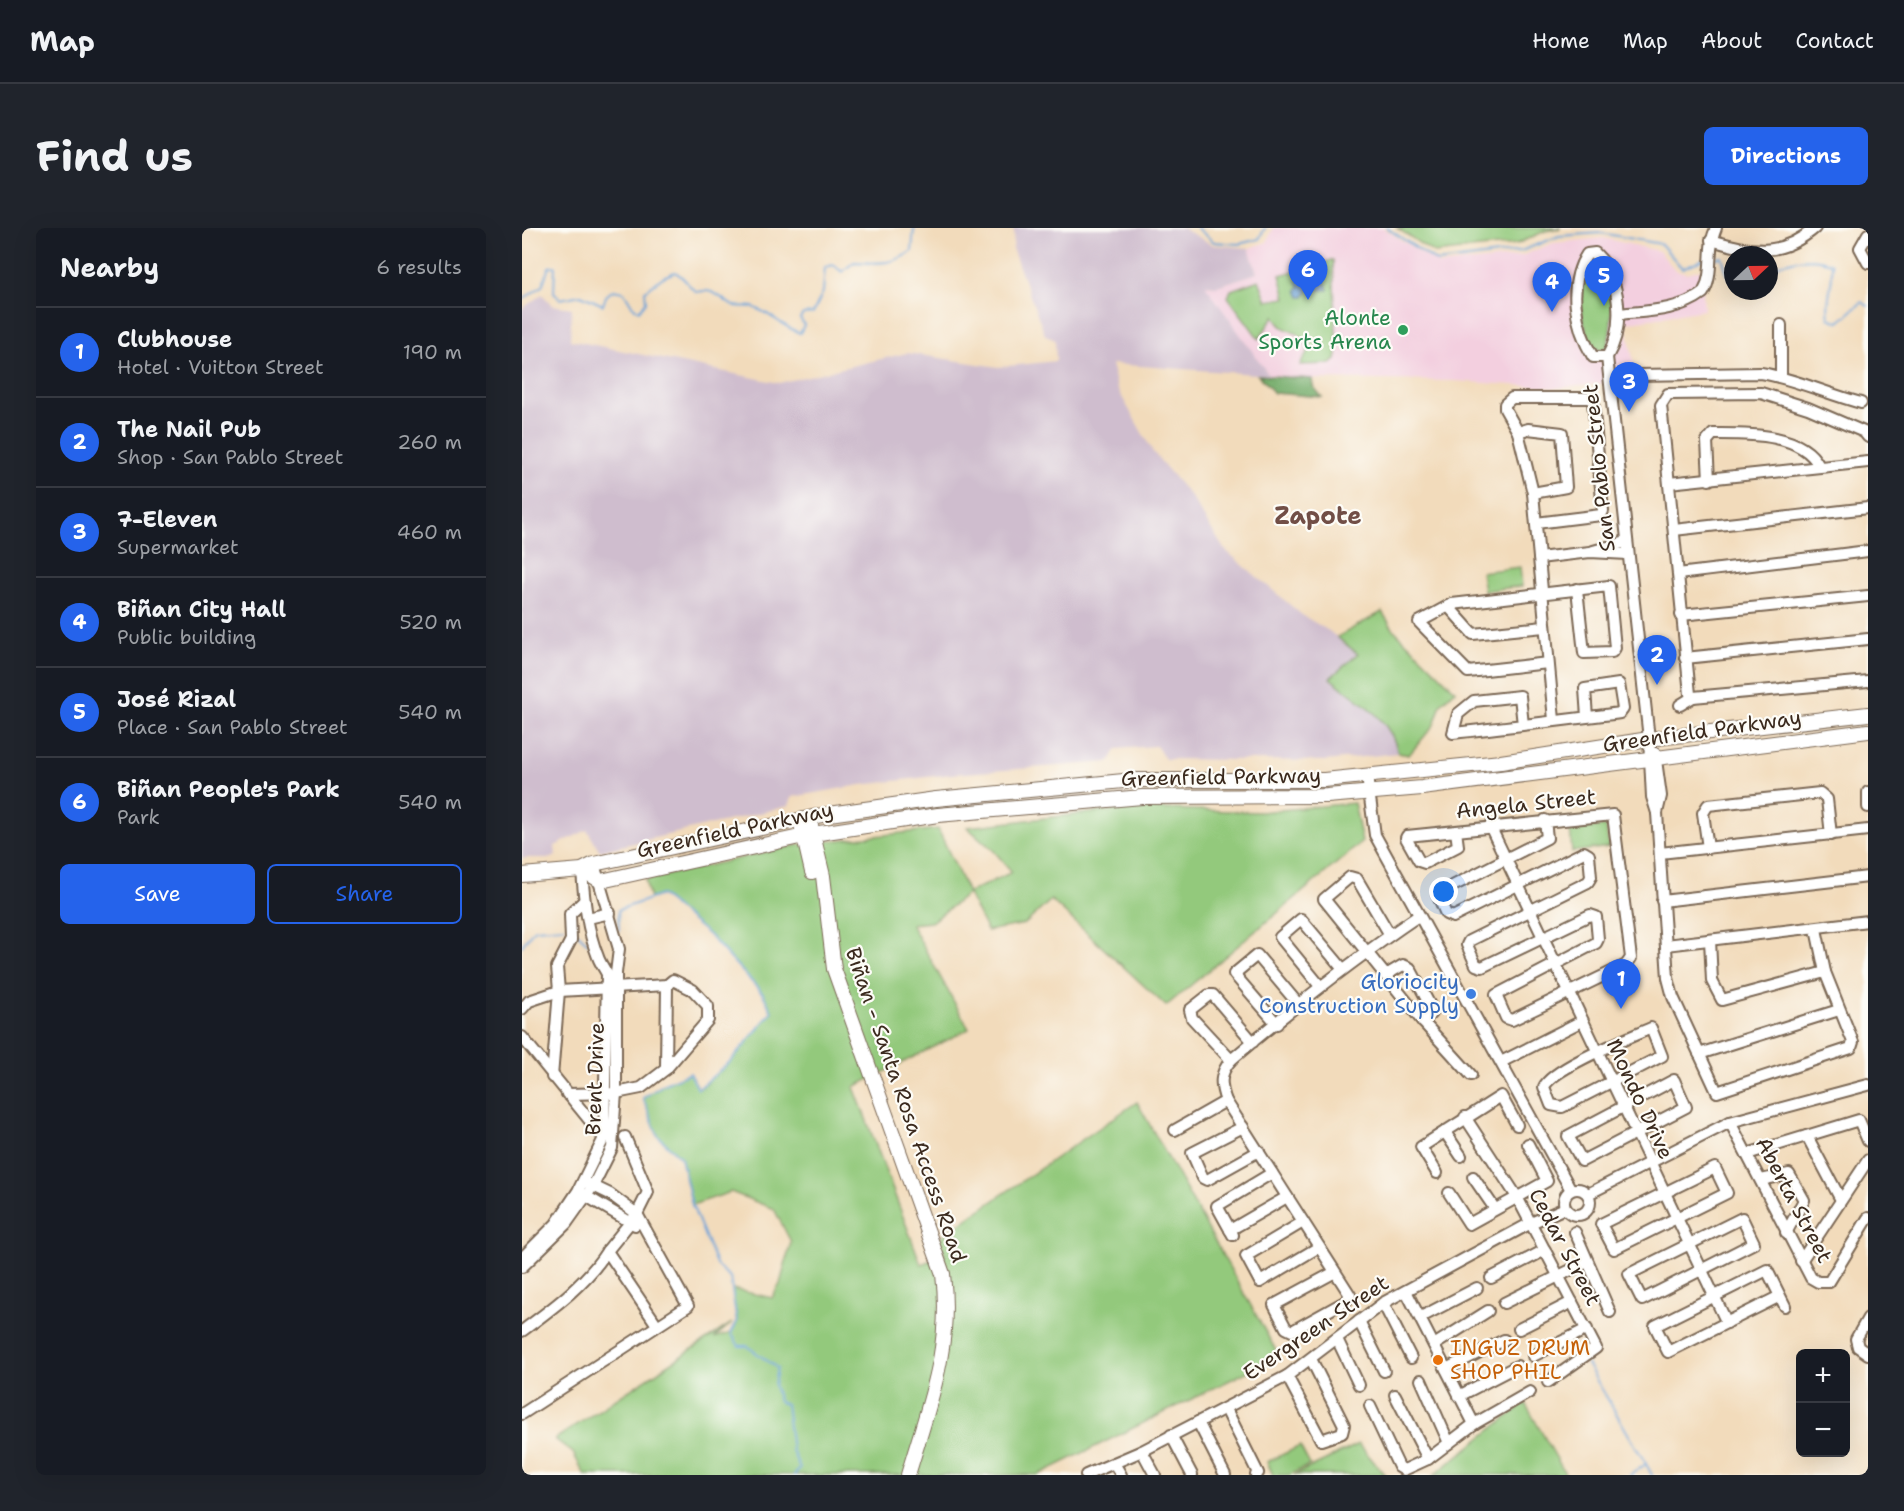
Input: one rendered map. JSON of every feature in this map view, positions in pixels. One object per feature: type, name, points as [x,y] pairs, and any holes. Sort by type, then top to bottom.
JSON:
[{"type":"main road","name":"Greenfield Parkway","points":[[522,875],[588,867],[653,850],[805,818],[936,799],[1134,780],[1324,780],[1501,762],[1648,739],[1868,714]]},
{"type":"main road","name":"Greenfield Parkway","points":[[601,881],[809,835],[938,815],[1113,799],[1369,793],[1497,780],[1653,757],[1868,731]]},
{"type":"main road","points":[[1250,780],[1250,797]]},
{"type":"main road","name":"Biñan - Santa Rosa Access Road","points":[[805,818],[825,892],[828,935],[834,969],[940,1275],[946,1301],[942,1358],[908,1475]]},
{"type":"main road","points":[[653,850],[671,866]]},
{"type":"main road","points":[[588,867],[601,881]]},
{"type":"main road","name":"Biñan - Santa Rosa Access Road","points":[[899,1475],[932,1366],[939,1308],[940,1275]]},
{"type":"street","points":[[1618,314],[1685,304],[1703,293],[1710,268],[1710,245],[1716,228]]},
{"type":"street","points":[[1710,245],[1764,251],[1788,246],[1804,232],[1815,228]]},
{"type":"street","points":[[1868,234],[1860,248],[1868,263]]},
{"type":"street","name":"San Pablo Street","points":[[1607,357],[1593,357],[1583,342],[1575,300],[1577,275],[1587,254],[1595,253],[1607,269],[1614,285],[1618,314],[1613,347],[1607,357],[1648,739],[1653,757],[1652,798],[1658,813],[1668,978],[1673,997],[1717,1092],[1851,1048],[1852,1042],[1839,1010]]},
{"type":"street","points":[[1781,324],[1781,376]]},
{"type":"street","points":[[1610,381],[1633,379],[1637,375],[1759,372],[1781,376],[1824,393],[1861,404]]},
{"type":"street","points":[[1693,697],[1690,694],[1685,658],[1661,405],[1668,394],[1761,393],[1808,408],[1864,432],[1868,437]]},
{"type":"street","points":[[1536,523],[1601,515],[1603,511],[1593,401],[1589,398],[1512,398],[1505,404],[1505,409],[1518,432],[1533,493],[1554,720]]},
{"type":"street","points":[[1518,432],[1528,429],[1562,433],[1566,487],[1533,493]]},
{"type":"street","points":[[1709,480],[1707,441],[1713,434],[1754,434],[1785,441],[1814,456],[1819,466]]},
{"type":"street","points":[[1669,483],[1868,462]]},
{"type":"street","points":[[1674,530],[1868,508]]},
{"type":"street","points":[[1539,558],[1590,552],[1626,542]]},
{"type":"street","points":[[1678,574],[1868,551]]},
{"type":"street","points":[[1590,552],[1628,554]]},
{"type":"street","points":[[1548,663],[1468,672],[1419,622],[1448,606],[1541,592],[1609,586],[1615,648],[1612,652],[1584,653],[1577,589]]},
{"type":"street","points":[[1681,615],[1868,596]]},
{"type":"street","points":[[1448,606],[1473,634],[1544,627]]},
{"type":"street","points":[[1685,658],[1868,639]]},
{"type":"street","points":[[1680,705],[1693,697],[1868,681]]},
{"type":"street","points":[[1523,725],[1520,696],[1474,701],[1458,714],[1453,733],[1523,725],[1554,720],[1587,717]]},
{"type":"street","points":[[1367,776],[1375,835],[1571,1190]]},
{"type":"street","points":[[1868,792],[1868,807]]},
{"type":"street","points":[[1708,848],[1703,813],[1708,806],[1820,793],[1827,799],[1831,835]]},
{"type":"street","name":"Angela Street","points":[[1456,831],[1458,846],[1425,862],[1419,861],[1407,836],[1545,820],[1613,815],[1630,958],[1626,965],[1569,992]]},
{"type":"street","points":[[1545,820],[1547,838],[1439,891],[1436,897],[1446,914],[1453,917],[1584,852],[1589,855],[1590,880],[1468,941],[1467,949],[1476,965],[1482,967],[1542,936],[1590,915],[1596,917],[1597,942],[1498,993],[1496,999],[1506,1018],[1512,1020],[1569,992]]},
{"type":"street","name":"Mondo Drive","points":[[1490,826],[1663,1193],[1727,1323]]},
{"type":"street","points":[[1660,853],[1868,830]]},
{"type":"street","name":"Brent Drive","points":[[588,867],[584,901],[597,955],[612,990]]},
{"type":"street","points":[[1662,901],[1868,877]]},
{"type":"street","points":[[1390,935],[1357,879],[1350,878],[1324,899],[1368,950],[1423,1022],[1471,1075]]},
{"type":"street","name":"Brent Drive","points":[[522,1267],[566,1224],[614,1140],[611,1093],[612,990],[619,949],[601,881]]},
{"type":"street","points":[[552,1077],[559,991],[557,967],[571,940],[569,918],[584,901]]},
{"type":"street","points":[[588,918],[610,913]]},
{"type":"street","points":[[1335,1272],[1274,1305],[1286,1328],[1292,1330],[1346,1301],[1350,1295],[1226,1101],[1221,1081],[1222,1070],[1342,968],[1418,916]]},
{"type":"street","points":[[1320,986],[1280,937],[1301,918],[1342,968]]},
{"type":"street","points":[[1666,945],[1816,929],[1868,921]]},
{"type":"street","points":[[1699,1054],[1839,1010],[1825,972],[1816,929]]},
{"type":"street","points":[[1710,939],[1712,981],[1722,1000],[1825,972]]},
{"type":"street","points":[[1277,1024],[1234,974],[1257,955],[1299,1005]]},
{"type":"street","points":[[1386,975],[1402,965],[1410,968],[1433,1011],[1423,1022]]},
{"type":"street","points":[[522,1009],[530,1001],[559,991],[612,990],[667,985],[673,980],[693,990],[708,1006],[708,1020],[666,1069],[634,1091],[567,1094]]},
{"type":"street","points":[[666,1069],[667,985]]},
{"type":"street","points":[[1231,1060],[1190,1014],[1190,1010],[1209,995],[1213,995],[1253,1042]]},
{"type":"street","points":[[1500,1062],[1582,1021]]},
{"type":"street","points":[[1651,1028],[1662,1056],[1562,1107],[1551,1105],[1544,1087],[1546,1082],[1597,1052],[1651,1028]]},
{"type":"street","points":[[522,1038],[604,1138]]},
{"type":"street","points":[[1674,1080],[1686,1107],[1582,1161],[1568,1136],[1623,1107],[1674,1080]]},
{"type":"street","name":"Aberta Street","points":[[1588,1194],[1730,1122],[1868,1085]]},
{"type":"street","name":"Brent Drive","points":[[522,1258],[556,1224],[585,1189],[604,1138],[611,1093]]},
{"type":"street","points":[[1437,1173],[1421,1147],[1465,1117],[1501,1096],[1517,1125]]},
{"type":"street","points":[[1175,1130],[1226,1101]]},
{"type":"street","name":"Cedar Street","points":[[1465,1117],[1517,1197],[1596,1348],[1548,1382]]},
{"type":"street","points":[[1747,1154],[1859,1120],[1868,1141]]},
{"type":"street","name":"Aberta Street","points":[[1730,1122],[1761,1180],[1785,1233],[1811,1278],[1818,1282],[1829,1282],[1868,1218]]},
{"type":"street","points":[[1243,1127],[1192,1153],[1203,1178],[1207,1180],[1258,1151]]},
{"type":"street","points":[[1445,1132],[1461,1156]]},
{"type":"street","points":[[1807,1136],[1841,1200]]},
{"type":"street","points":[[522,1331],[574,1289],[597,1266],[637,1214],[648,1192],[624,1137]]},
{"type":"street","points":[[1449,1193],[1469,1224],[1547,1181],[1528,1144]]},
{"type":"street","points":[[1801,1261],[1868,1160]]},
{"type":"street","points":[[1715,1168],[1727,1193],[1676,1218],[1614,1249],[1601,1224],[1715,1168]]},
{"type":"street","points":[[1272,1173],[1216,1206],[1232,1233],[1287,1197]]},
{"type":"street","points":[[1761,1180],[1789,1174],[1804,1200],[1803,1207],[1785,1233]]},
{"type":"street","points":[[1473,1177],[1495,1209]]},
{"type":"street","points":[[522,1414],[688,1306],[637,1214],[610,1194],[585,1189]]},
{"type":"street","points":[[585,1189],[630,1224],[644,1226]]},
{"type":"street","points":[[1578,1189],[1588,1194],[1590,1207],[1584,1213],[1571,1214],[1565,1208],[1566,1196],[1571,1190],[1578,1189]]},
{"type":"street","name":"Evergreen Street","points":[[1086,1475],[1226,1409],[1287,1376],[1383,1303],[1531,1223],[1565,1208]]},
{"type":"street","points":[[1742,1218],[1754,1243],[1701,1270],[1642,1300],[1629,1274],[1742,1218]]},
{"type":"street","points":[[1303,1222],[1246,1256],[1260,1282],[1319,1247]]},
{"type":"street","points":[[1575,1232],[1610,1312]]},
{"type":"street","points":[[1491,1278],[1545,1250]]},
{"type":"street","points":[[607,1251],[657,1325]]},
{"type":"street","points":[[1504,1303],[1587,1262]]},
{"type":"street","points":[[1767,1270],[1783,1301],[1727,1323],[1668,1352],[1655,1326],[1714,1297],[1767,1270]]},
{"type":"street","points":[[1420,1317],[1476,1287]]},
{"type":"street","points":[[1406,1291],[1474,1424]]},
{"type":"street","points":[[1519,1329],[1572,1302]]},
{"type":"street","points":[[1383,1303],[1411,1358]]},
{"type":"street","points":[[1434,1345],[1488,1311]]},
{"type":"street","points":[[1868,1318],[1856,1340],[1858,1347],[1868,1354]]},
{"type":"street","points":[[1359,1321],[1384,1371]]},
{"type":"street","points":[[1533,1356],[1587,1329]]},
{"type":"street","points":[[1337,1339],[1359,1385]]},
{"type":"street","points":[[1446,1370],[1504,1340]]},
{"type":"street","points":[[1287,1376],[1319,1438],[1323,1441],[1342,1433],[1344,1425],[1311,1359]]},
{"type":"street","points":[[1460,1396],[1517,1366]]},
{"type":"street","points":[[1421,1380],[1449,1443]]},
{"type":"street","points":[[1370,1406],[1399,1467],[1404,1470],[1428,1459],[1474,1424],[1530,1392]]},
{"type":"street","points":[[1395,1395],[1428,1459]]},
{"type":"street","points":[[1226,1409],[1258,1473],[1256,1475]]},
{"type":"street","points":[[1198,1422],[1225,1475]]},
{"type":"street","points":[[1171,1435],[1192,1475]]},
{"type":"street","points":[[1142,1450],[1155,1475]]},
{"type":"street","points":[[1114,1463],[1121,1475]]},
{"type":"shaded area","points":[[1014,228],[1182,228],[1213,245],[1249,248],[1257,273],[1217,286],[1205,285],[1269,375],[1111,364],[1117,388],[1153,452],[1191,497],[1224,549],[1302,615],[1329,631],[1358,654],[1330,678],[1382,718],[1395,738],[1398,753],[1326,761],[1165,759],[1156,746],[1117,749],[1109,762],[952,774],[861,785],[792,797],[789,806],[600,851],[587,830],[555,846],[556,856],[552,858],[522,858],[522,309],[542,294],[552,305],[572,308],[570,340],[779,383],[907,353],[998,367],[1056,361],[1055,340],[1045,335],[1013,251]]},
{"type":"shaded area","points":[[1273,228],[1383,228],[1439,265],[1521,256],[1553,243],[1603,238],[1659,251],[1675,270],[1687,273],[1702,269],[1704,310],[1626,323],[1637,380],[1557,388],[1455,381],[1312,379],[1269,375],[1204,285],[1217,286],[1257,273],[1249,248],[1267,242]]},
{"type":"green space","points":[[1397,228],[1561,228],[1545,231],[1517,244],[1434,253]]},
{"type":"green space","points":[[1333,260],[1337,355],[1336,360],[1331,364],[1300,365],[1310,347],[1302,337],[1281,326],[1274,316],[1259,339],[1228,297],[1231,290],[1259,280],[1267,301],[1286,298],[1280,275]]},
{"type":"green space","points":[[1589,260],[1595,260],[1602,268],[1610,289],[1612,312],[1608,345],[1601,351],[1592,346],[1582,314],[1582,281]]},
{"type":"green space","points":[[1258,375],[1312,379],[1313,386],[1322,397],[1274,393]]},
{"type":"green space","points":[[1520,567],[1522,586],[1484,591],[1481,572]]},
{"type":"green space","points":[[1382,612],[1394,630],[1455,690],[1441,704],[1434,725],[1409,755],[1398,753],[1394,740],[1380,719],[1330,678],[1358,654],[1337,637]]},
{"type":"green space","points":[[1354,803],[1362,842],[1166,1006],[1051,900],[1025,924],[987,931],[968,894],[931,922],[911,924],[969,1029],[854,1087],[921,1264],[945,1255],[939,1238],[1137,1102],[1279,1356],[1038,1475],[585,1475],[573,1453],[555,1439],[732,1323],[714,1338],[731,1333],[737,1322],[732,1289],[772,1298],[780,1284],[791,1242],[774,1209],[731,1192],[692,1205],[681,1158],[658,1136],[643,1098],[664,1084],[690,1073],[699,1089],[731,1061],[772,1012],[763,994],[709,935],[661,895],[650,899],[645,880],[802,844],[938,829],[968,893],[1012,872],[994,851],[967,827],[1133,808],[1260,812]]},
{"type":"green space","points":[[1606,826],[1609,847],[1572,852],[1570,829]]},
{"type":"green space","points":[[1525,1403],[1566,1475],[1434,1475]]},
{"type":"green space","points":[[1359,1444],[1385,1475],[1294,1475]]},
{"type":"green space","points":[[1300,1446],[1310,1465],[1289,1475],[1273,1475],[1267,1462]]},
{"type":"water","points":[[1300,276],[1306,281],[1324,280],[1328,290],[1309,289],[1304,297],[1300,297],[1297,290],[1300,286],[1297,281]]},
{"type":"waterway","points":[[522,300],[542,286],[549,267],[555,266],[554,292],[560,299],[581,295],[603,305],[606,296],[613,290],[624,292],[633,307],[639,311],[646,302],[645,291],[663,277],[675,272],[697,292],[711,292],[730,304],[753,307],[800,333],[804,325],[800,318],[803,314],[813,313],[823,292],[825,267],[834,265],[842,272],[854,262],[884,263],[904,256],[912,251],[914,228]]},
{"type":"waterway","points":[[1197,228],[1214,242],[1239,244],[1259,239],[1265,228]]},
{"type":"waterway","points":[[1387,228],[1437,262],[1521,251],[1559,236],[1601,233],[1661,244],[1682,268],[1706,258]]},
{"type":"waterway","points":[[1715,258],[1722,257],[1724,263]]},
{"type":"waterway","points":[[1778,265],[1809,259],[1832,264],[1829,318],[1839,322],[1862,302],[1868,306]]},
{"type":"waterway","points":[[619,930],[618,910],[661,895],[709,935],[763,994],[772,1012],[731,1061],[698,1089],[690,1073],[664,1084],[643,1098],[658,1136],[681,1158],[692,1205],[717,1266],[730,1277],[737,1322],[731,1333],[739,1346],[747,1346],[777,1368],[774,1385],[779,1402],[786,1404],[792,1450],[800,1469],[794,1475]]},
{"type":"waterway","points":[[522,946],[534,929],[565,927]]},
{"type":"waterway","points":[[576,932],[589,944]]},
{"type":"waterway","points":[[1587,1364],[1646,1464]]},
{"type":"waterway","points":[[1630,1475],[1646,1464],[1652,1475]]},
{"type":"place","name":"Biñan People's Park","points":[[1308,300]]},
{"type":"place","name":"José Rizal","points":[[1604,306]]},
{"type":"place","name":"Biñan City Hall","points":[[1552,312]]},
{"type":"place","name":"Alonte Sports Arena","points":[[1403,330]]},
{"type":"place","name":"7-Eleven","points":[[1629,412]]},
{"type":"place","name":"The Nail Pub","points":[[1657,685]]},
{"type":"place","name":"Gloriocity Construction Supply","points":[[1471,994]]},
{"type":"place","name":"Clubhouse","points":[[1621,1009]]},
{"type":"place","name":"INGUZ DRUM SHOP PHIL","points":[[1438,1360]]},
{"type":"district","name":"Zapote","points":[[1318,516]]}]
